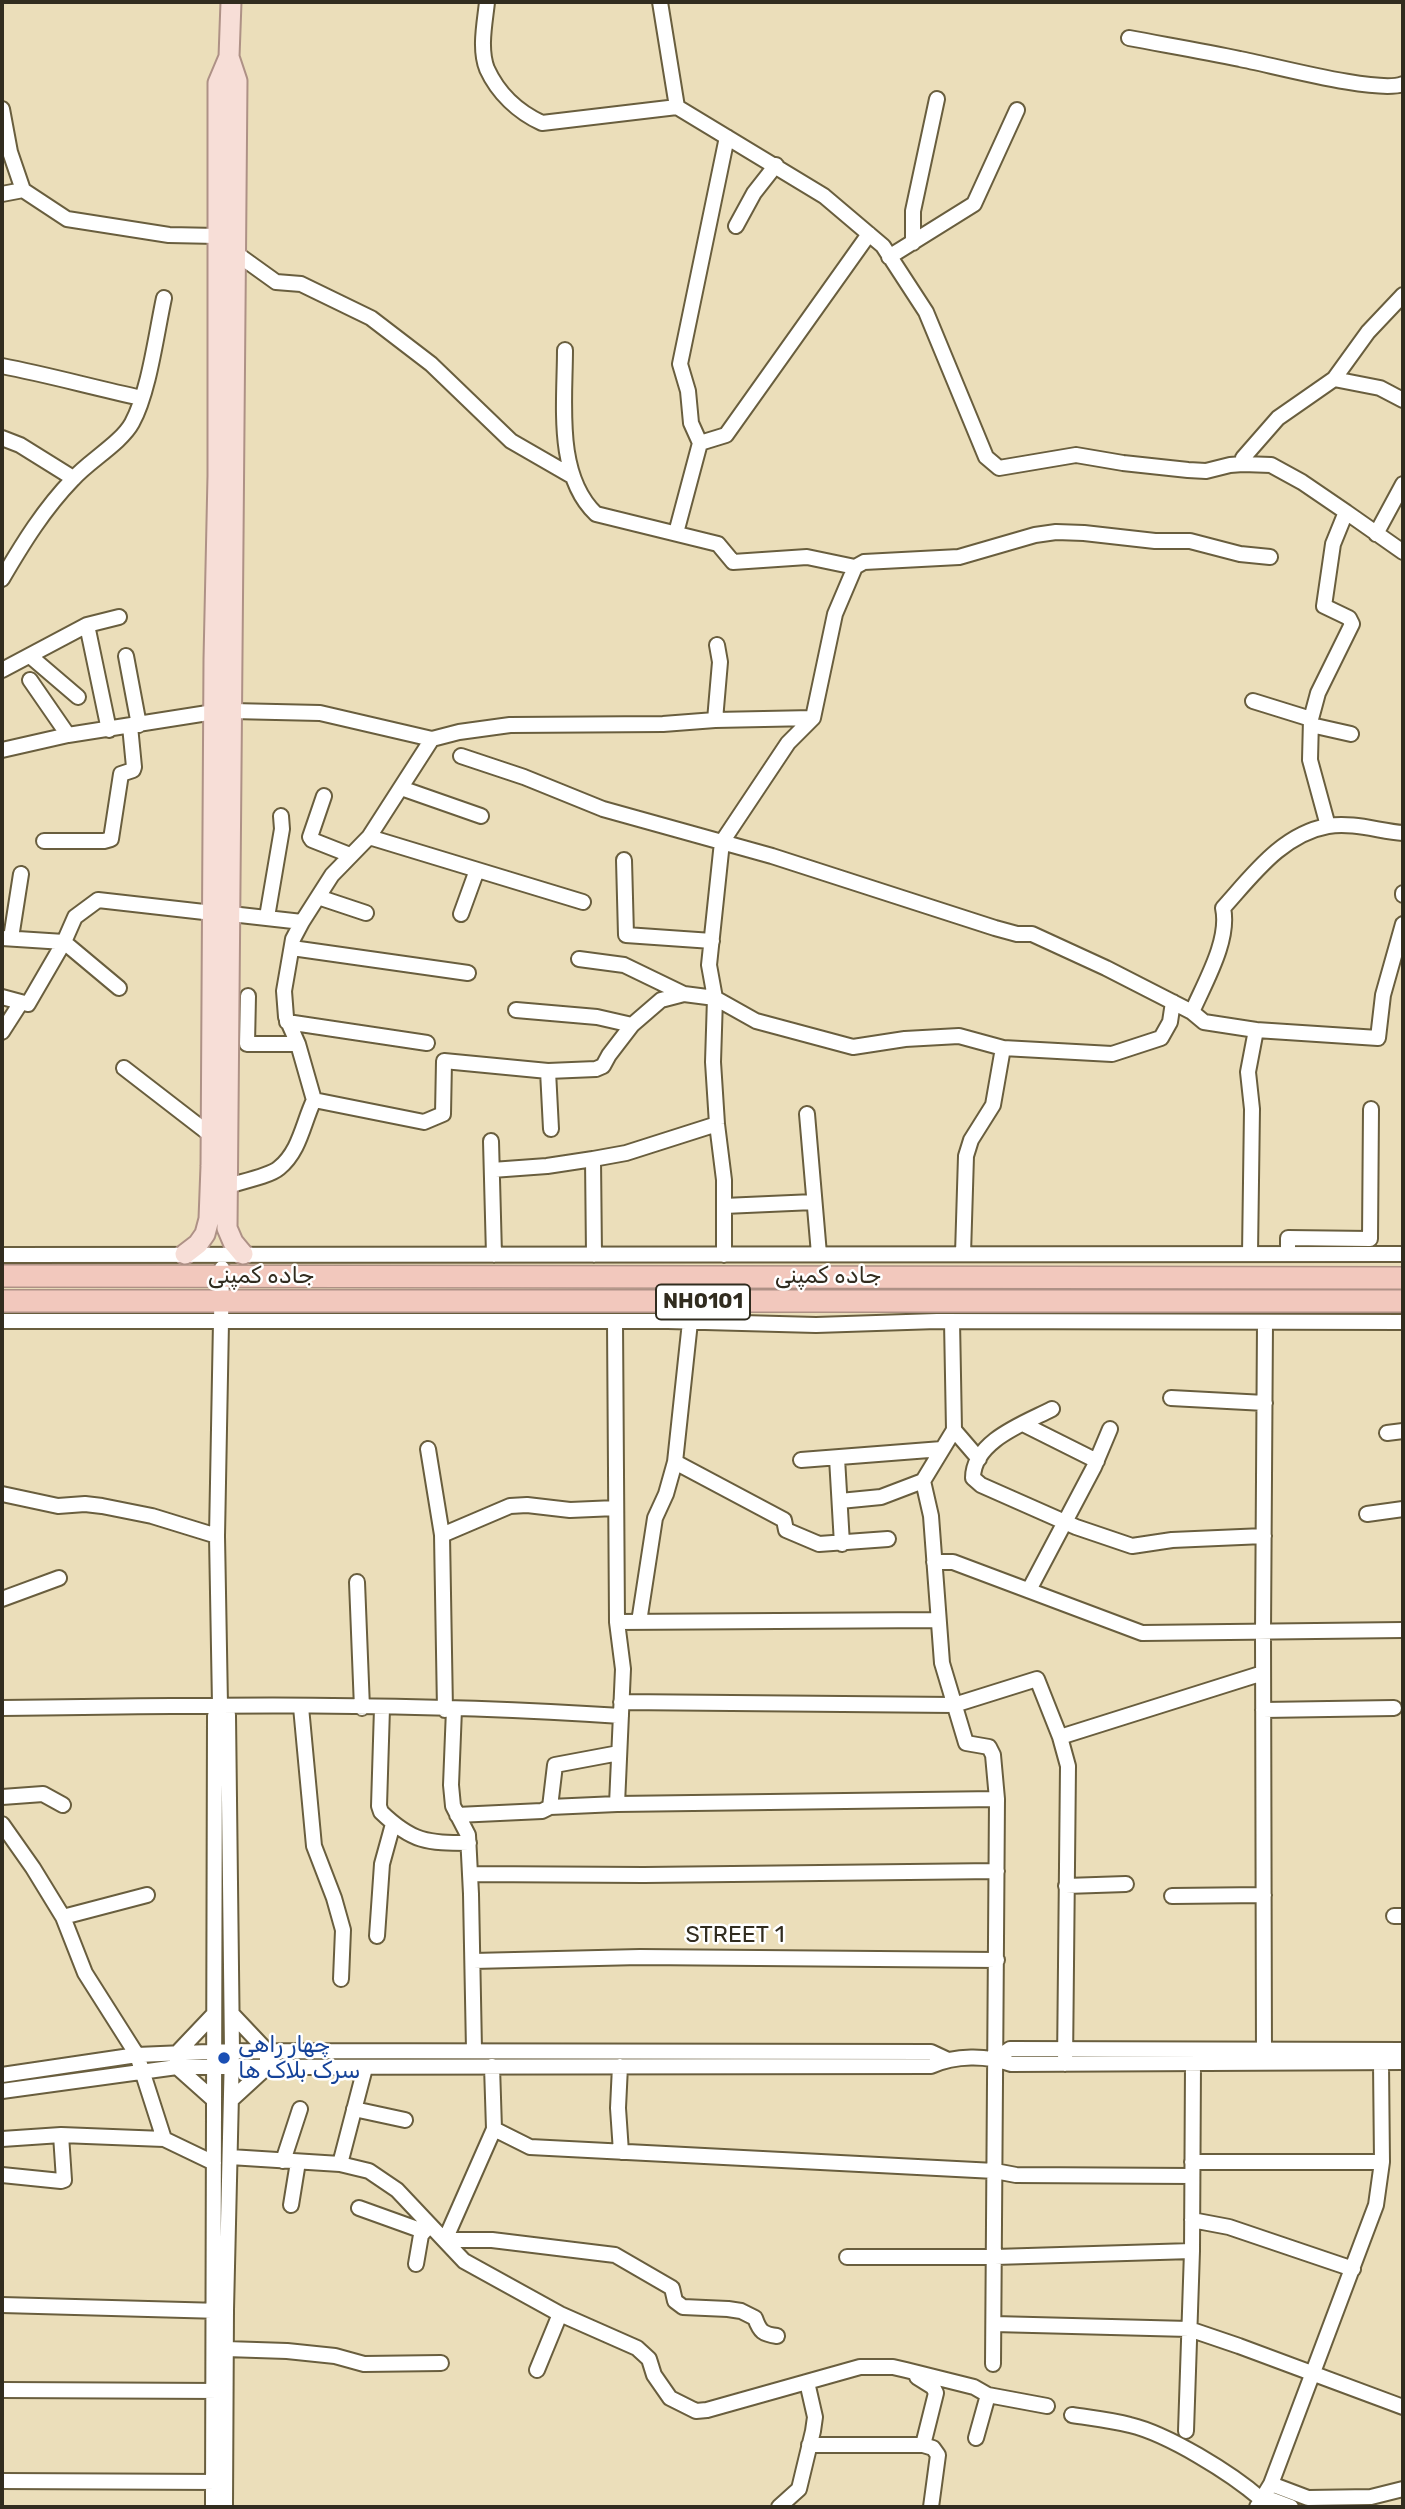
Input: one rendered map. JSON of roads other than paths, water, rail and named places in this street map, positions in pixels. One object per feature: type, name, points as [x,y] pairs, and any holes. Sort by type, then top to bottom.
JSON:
[{"type":"highway","name":"جاده کمپنی","points":[[2,1276],[1403,1278]]},
{"type":"highway","name":"جاده کمپنی","points":[[2,1301],[221,1312],[1403,1301]]},
{"type":"main road","points":[[223,659],[237,254],[237,81],[229,57],[231,2]]},
{"type":"main road","points":[[229,57],[218,83],[218,476],[223,659],[222,914],[228,1228],[233,1242],[243,1254]]},
{"type":"main road","points":[[186,1254],[205,1234],[209,1219],[222,914]]},
{"type":"street","points":[[487,2],[484,44],[487,68],[510,103],[523,115],[541,123],[677,107],[824,196],[883,246],[926,312],[986,457],[999,468],[1076,455],[1123,463],[1206,471],[1230,465],[1271,465],[1302,482],[1403,552]]},
{"type":"street","points":[[660,2],[677,107]]},
{"type":"street","points":[[1129,38],[1340,80],[1389,87],[1403,84]]},
{"type":"street","points":[[912,243],[913,211],[937,99]]},
{"type":"street","points":[[2,108],[10,152],[23,190],[67,219],[169,235],[217,236]]},
{"type":"street","points":[[889,257],[974,204],[1017,110]]},
{"type":"street","points":[[676,533],[700,443],[691,423],[688,391],[680,364],[727,137]]},
{"type":"street","points":[[736,226],[754,193],[776,165]]},
{"type":"street","points":[[2,194],[23,190]]},
{"type":"street","points":[[700,443],[726,435],[869,234]]},
{"type":"street","points":[[237,254],[276,282],[301,284],[371,318],[431,364],[511,441],[570,475]]},
{"type":"street","points":[[1243,464],[1247,451],[1271,425],[1334,379],[1368,332],[1403,295]]},
{"type":"street","points":[[2,579],[46,509],[73,478],[132,424],[142,398],[164,298]]},
{"type":"street","points":[[565,350],[565,425],[570,475],[585,504],[596,514],[718,544],[733,562],[807,557],[855,567]]},
{"type":"street","points":[[2,366],[142,398]]},
{"type":"street","points":[[1334,379],[1380,388],[1403,400]]},
{"type":"street","points":[[2,438],[20,444],[73,478]]},
{"type":"street","points":[[1376,534],[1403,484]]},
{"type":"street","points":[[1328,826],[1310,760],[1311,722],[1318,693],[1352,624],[1349,618],[1324,606],[1333,544],[1346,512]]},
{"type":"street","points":[[724,1255],[724,1180],[713,1062],[715,998],[709,965],[722,842],[788,743],[813,718],[835,614],[855,567],[864,562],[959,557],[1035,535],[1056,532],[1155,541],[1190,541],[1240,554],[1269,557]]},
{"type":"street","points":[[2,670],[87,625],[119,617]]},
{"type":"street","points":[[87,625],[109,730]]},
{"type":"street","points":[[715,720],[720,662],[717,645]]},
{"type":"street","points":[[30,656],[78,697]]},
{"type":"street","points":[[44,841],[111,839],[121,774],[133,770],[134,767],[134,726],[126,656]]},
{"type":"street","points":[[30,680],[68,735]]},
{"type":"street","points":[[1253,701],[1351,734]]},
{"type":"street","points":[[2,750],[68,735],[223,711],[320,713],[432,738],[510,725],[663,724],[813,718]]},
{"type":"street","points":[[228,1186],[278,1170],[299,1140],[304,1120],[314,1100],[298,1044],[287,1022],[284,991],[292,948],[302,922],[318,897],[350,855],[369,837],[432,738]]},
{"type":"street","points":[[461,756],[524,777],[603,809],[772,856],[995,928],[1017,934],[1032,934],[1173,1002],[1204,1022],[1256,1030],[1378,1038],[1383,995],[1403,925]]},
{"type":"street","points":[[401,788],[481,816]]},
{"type":"street","points":[[324,796],[310,837],[350,855]]},
{"type":"street","points":[[267,917],[282,829],[281,816]]},
{"type":"street","points":[[1192,1012],[1223,936],[1226,922],[1223,908],[1283,845],[1328,826],[1363,827],[1382,832],[1403,833]]},
{"type":"street","points":[[369,837],[583,902]]},
{"type":"street","points":[[624,860],[626,935],[712,941]]},
{"type":"street","points":[[461,914],[477,870]]},
{"type":"street","points":[[21,874],[7,938],[64,942],[119,988]]},
{"type":"street","points":[[318,897],[366,913]]},
{"type":"street","points":[[2,997],[28,1004],[64,942],[75,917],[98,900],[302,922]]},
{"type":"street","points":[[292,948],[468,973]]},
{"type":"street","points":[[579,959],[624,965],[684,994],[715,998],[755,1021],[853,1047],[905,1039],[959,1036],[1003,1048],[1112,1055],[1161,1038],[1170,1022],[1173,1002]]},
{"type":"street","points":[[314,1100],[424,1122],[443,1114],[444,1061],[548,1071],[596,1069],[603,1066],[632,1025],[660,1000],[684,994]]},
{"type":"street","points":[[248,996],[247,1044],[298,1044]]},
{"type":"street","points":[[2,1032],[20,1004]]},
{"type":"street","points":[[516,1010],[597,1017],[632,1025]]},
{"type":"street","points":[[287,1022],[427,1043]]},
{"type":"street","points":[[1250,1254],[1252,1109],[1248,1072],[1256,1030]]},
{"type":"street","points":[[962,1254],[966,1156],[971,1140],[993,1105],[1003,1048]]},
{"type":"street","points":[[124,1068],[212,1136]]},
{"type":"street","points":[[548,1071],[551,1129]]},
{"type":"street","points":[[1288,1254],[1288,1238],[1370,1239],[1371,1109]]},
{"type":"street","points":[[807,1114],[819,1254]]},
{"type":"street","points":[[492,1170],[547,1166],[626,1153],[717,1124]]},
{"type":"street","points":[[491,1141],[495,1255]]},
{"type":"street","points":[[593,1159],[594,1255]]},
{"type":"street","points":[[724,1206],[814,1202]]},
{"type":"street","points":[[2,1255],[1403,1254]]},
{"type":"street","points":[[213,2507],[219,2482],[220,2391],[220,2311],[214,2164],[214,2014],[215,1716],[220,1705],[217,1536],[222,1255]]},
{"type":"street","points":[[2,1321],[221,1312],[816,1325],[952,1321],[1403,1322]]},
{"type":"street","points":[[639,1622],[655,1518],[666,1494],[675,1462],[690,1321]]},
{"type":"street","points":[[840,1501],[881,1497],[923,1481],[954,1430],[952,1321]]},
{"type":"street","points":[[615,1322],[617,1622],[623,1669],[617,1804]]},
{"type":"street","points":[[1264,2055],[1265,1323]]},
{"type":"street","points":[[1171,1398],[1265,1403]]},
{"type":"street","points":[[1052,1409],[999,1436],[979,1459],[973,1471],[973,1478],[981,1485],[1065,1522],[1132,1546],[1172,1540],[1264,1536]]},
{"type":"street","points":[[1023,1424],[1097,1461]]},
{"type":"street","points":[[1029,1590],[1097,1461],[1110,1429]]},
{"type":"street","points":[[954,1430],[979,1459]]},
{"type":"street","points":[[1387,1433],[1403,1431]]},
{"type":"street","points":[[428,1449],[442,1535],[453,1806],[468,1835],[474,2050]]},
{"type":"street","points":[[801,1460],[942,1449]]},
{"type":"street","points":[[838,1458],[842,1544]]},
{"type":"street","points":[[675,1462],[784,1520],[786,1530],[819,1544],[888,1539]]},
{"type":"street","points":[[923,1481],[930,1516],[942,1663],[966,1743],[989,1747],[993,1755],[997,1799],[993,2364]]},
{"type":"street","points":[[2,1494],[58,1506],[102,1506],[152,1516],[217,1536]]},
{"type":"street","points":[[442,1535],[510,1506],[527,1505],[570,1510],[617,1508]]},
{"type":"street","points":[[1367,1514],[1403,1509]]},
{"type":"street","points":[[934,1562],[953,1562],[1142,1633],[1403,1630]]},
{"type":"street","points":[[2,1599],[59,1578]]},
{"type":"street","points":[[357,1582],[362,1708]]},
{"type":"street","points":[[617,1622],[938,1620]]},
{"type":"street","points":[[1060,1737],[1263,1673]]},
{"type":"street","points":[[2,1708],[220,1705],[532,1710],[954,1705],[1037,1679],[1060,1737],[1068,1766],[1065,2064]]},
{"type":"street","points":[[220,1705],[228,1715],[232,2014],[230,2157],[220,2311],[226,2349],[220,2391]]},
{"type":"street","points":[[301,1707],[314,1846],[343,1930],[341,1979]]},
{"type":"street","points":[[382,1708],[379,1806],[393,1824],[412,1836],[433,1843],[468,1843]]},
{"type":"street","points":[[1263,1710],[1394,1708]]},
{"type":"street","points":[[550,1807],[555,1765],[619,1753]]},
{"type":"street","points":[[2,1797],[43,1794],[63,1805]]},
{"type":"street","points":[[457,1815],[617,1804],[997,1799]]},
{"type":"street","points":[[2,1824],[33,1868],[62,1917],[85,1973],[137,2055],[164,2139]]},
{"type":"street","points":[[377,1936],[382,1864],[393,1824]]},
{"type":"street","points":[[470,1874],[997,1871]]},
{"type":"street","points":[[1066,1886],[1126,1884]]},
{"type":"street","points":[[62,1917],[147,1895]]},
{"type":"street","points":[[1172,1896],[1264,1895]]},
{"type":"street","name":"STREET 1","points":[[473,1961],[640,1957],[997,1960]]},
{"type":"street","points":[[177,2060],[214,2014]]},
{"type":"street","points":[[231,2100],[267,2067],[267,2050],[232,2014]]},
{"type":"street","points":[[996,2059],[1010,2049],[1065,2048],[1403,2062]]},
{"type":"street","points":[[2,2091],[143,2070],[215,2051],[931,2052],[946,2059],[996,2059],[1011,2064],[1065,2064],[1193,2063],[1264,2055],[1403,2050]]},
{"type":"street","points":[[2,2075],[137,2055],[215,2067],[365,2068],[932,2066],[946,2059]]},
{"type":"street","points":[[177,2060],[214,2100]]},
{"type":"street","points":[[1186,2431],[1192,2251],[1193,2063]]},
{"type":"street","points":[[1260,2501],[1271,2484],[1376,2206],[1382,2162],[1381,2063]]},
{"type":"street","points":[[445,2240],[494,2129],[492,2066]]},
{"type":"street","points":[[620,2066],[618,2108],[621,2151]]},
{"type":"street","points":[[340,2164],[365,2068]]},
{"type":"street","points":[[283,2161],[300,2109]]},
{"type":"street","points":[[354,2109],[404,2120]]},
{"type":"street","points":[[494,2129],[530,2147],[995,2171],[1016,2175],[1382,2162]]},
{"type":"street","points":[[2,2139],[61,2135],[164,2139],[214,2164]]},
{"type":"street","points":[[2,2175],[64,2180],[61,2135]]},
{"type":"street","points":[[230,2157],[340,2164],[369,2171],[397,2190],[427,2228]]},
{"type":"street","points":[[291,2205],[298,2162]]},
{"type":"street","points":[[359,2208],[427,2228],[445,2240],[464,2261],[560,2314],[637,2348],[649,2359],[654,2375],[670,2398],[696,2411],[860,2367],[893,2367],[974,2387],[988,2395],[1047,2406]]},
{"type":"street","points":[[1192,2220],[1229,2227],[1353,2269]]},
{"type":"street","points":[[416,2264],[427,2228]]},
{"type":"street","points":[[445,2240],[492,2241],[615,2255],[672,2288],[675,2301],[683,2307],[741,2311],[755,2318],[764,2334],[777,2336]]},
{"type":"street","points":[[847,2257],[995,2258],[1192,2251]]},
{"type":"street","points":[[2,2305],[220,2311]]},
{"type":"street","points":[[537,2370],[560,2314]]},
{"type":"street","points":[[994,2323],[1189,2329],[1403,2407]]},
{"type":"street","points":[[226,2349],[335,2356],[364,2364],[441,2363]]},
{"type":"street","points":[[906,2370],[935,2390],[923,2445]]},
{"type":"street","points":[[779,2507],[799,2489],[809,2445],[815,2417],[807,2382]]},
{"type":"street","points":[[2,2390],[220,2391]]},
{"type":"street","points":[[976,2438],[988,2395]]},
{"type":"street","points":[[1072,2415],[1132,2425],[1157,2435],[1237,2479],[1260,2501],[1291,2507]]},
{"type":"street","points":[[809,2445],[923,2445],[933,2448],[938,2455],[931,2507]]},
{"type":"street","points":[[2,2481],[219,2482]]},
{"type":"street","points":[[219,2482],[225,2507]]},
{"type":"street","points":[[1271,2484],[1308,2498],[1371,2497],[1403,2489]]},
{"type":"place","name":"چهار راهی سرک بلاک ها","points":[[224,2058]]}]
